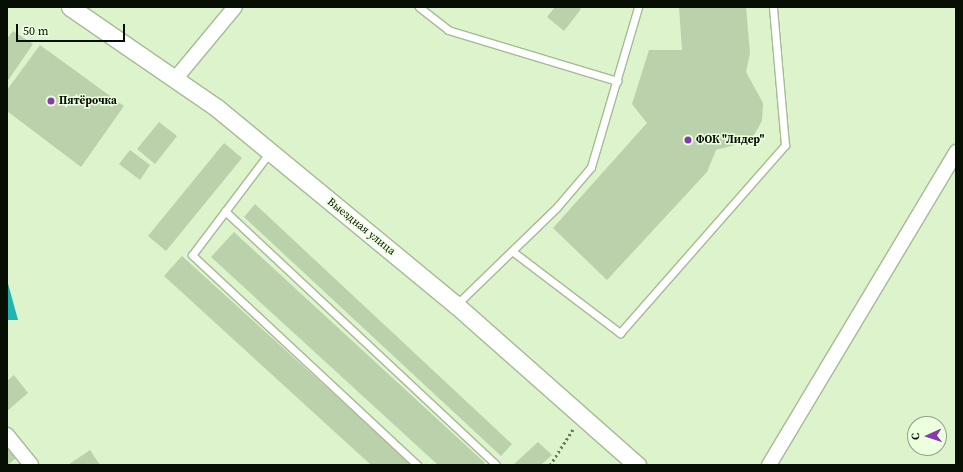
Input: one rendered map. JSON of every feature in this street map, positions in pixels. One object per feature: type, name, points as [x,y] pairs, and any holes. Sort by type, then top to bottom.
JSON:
[{"type":"street","name":"Выездная улица","points":[[70,7],[176,78],[270,152],[456,305],[637,465]]},
{"type":"street","points":[[176,78],[235,7]]},
{"type":"street","points":[[769,465],[956,152]]},
{"type":"street","points":[[7,435],[31,465]]},
{"type":"lane","points":[[419,7],[448,30],[616,81]]},
{"type":"lane","points":[[456,305],[557,207],[590,168],[638,7]]},
{"type":"lane","points":[[512,251],[620,333],[786,144],[773,7]]},
{"type":"lane","points":[[270,152],[192,255],[417,465]]},
{"type":"lane","points":[[225,211],[496,465]]},
{"type":"path","points":[[550,465],[582,415]]},
{"type":"water","points":[[7,280],[18,320],[7,320]]},
{"type":"building","points":[[555,7],[578,7],[581,9],[564,31],[547,17]]},
{"type":"building","name":"ФОК \"Лидер\"","points":[[679,7],[746,7],[750,53],[746,72],[763,103],[762,121],[754,135],[735,145],[716,150],[707,172],[607,280],[553,228],[647,123],[632,104],[649,50],[682,50]]},
{"type":"building","points":[[13,31],[33,44],[7,82],[7,39]]},
{"type":"building","name":"Пятёрочка","points":[[40,45],[124,106],[81,167],[7,111],[7,90]]},
{"type":"building","points":[[159,122],[177,136],[155,164],[137,149]]},
{"type":"building","points":[[224,143],[242,158],[166,251],[148,236]]},
{"type":"building","points":[[130,150],[150,165],[140,180],[119,164]]},
{"type":"building","points":[[255,204],[512,444],[501,456],[244,217]]},
{"type":"building","points":[[234,232],[485,463],[483,465],[438,465],[211,257]]},
{"type":"building","points":[[182,256],[412,465],[371,465],[164,276]]},
{"type":"building","points":[[14,375],[28,393],[7,411],[7,381]]},
{"type":"building","points":[[538,442],[552,455],[541,465],[513,465]]},
{"type":"building","points":[[7,446],[17,457],[8,465],[7,465]]},
{"type":"building","points":[[90,450],[100,465],[68,465]]},
{"type":"place","name":"Пятёрочка","points":[[51,101]]},
{"type":"place","name":"ФОК \"Лидер\"","points":[[688,140]]}]
